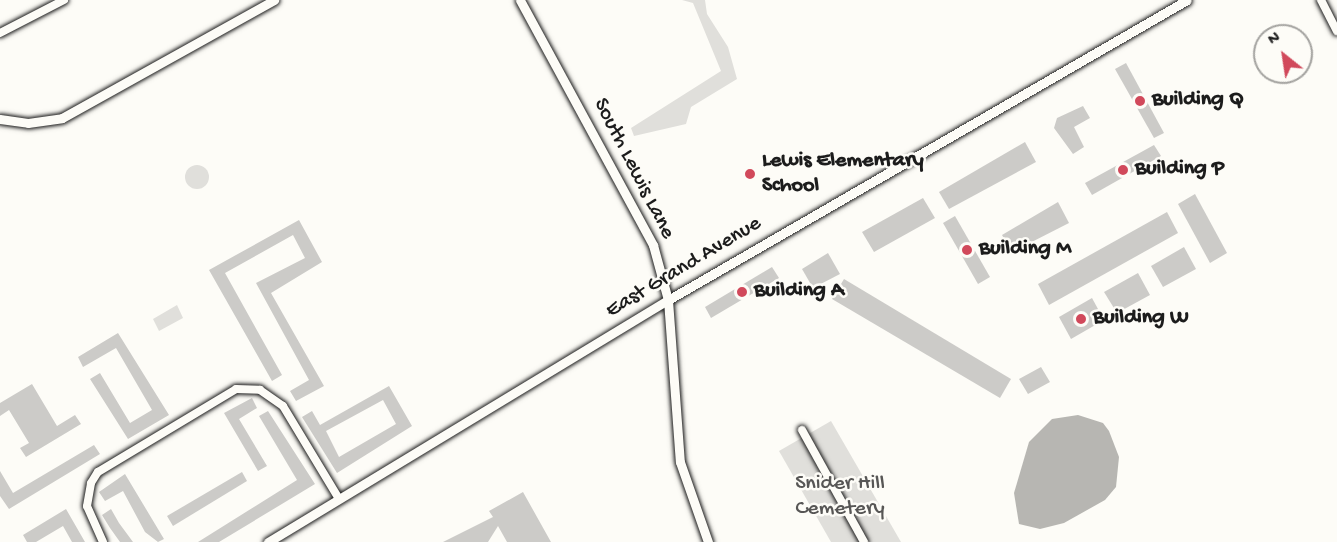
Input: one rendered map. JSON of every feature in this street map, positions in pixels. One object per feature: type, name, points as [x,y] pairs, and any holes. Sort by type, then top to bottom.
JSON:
[{"type":"street","points":[[0,33],[64,0]]},
{"type":"street","points":[[0,119],[28,123],[62,118],[274,0]]},
{"type":"street","name":"South Lewis Lane","points":[[520,0],[636,208],[653,245],[668,300],[680,462],[708,542]]},
{"type":"street","name":"East Grand Avenue","points":[[268,542],[668,300],[1186,0]]},
{"type":"street","points":[[1321,0],[1337,31]]},
{"type":"street","points":[[104,542],[87,507],[90,483],[98,472],[236,388],[260,390],[283,406],[339,499]]},
{"type":"street","points":[[802,430],[864,542]]},
{"type":"green space","points":[[682,0],[705,0],[707,14],[728,47],[737,79],[691,107],[686,124],[634,136],[631,128],[721,71],[693,3]]},
{"type":"green space","points":[[197,165],[206,168],[209,177],[206,186],[197,189],[188,186],[185,177],[188,168]]},
{"type":"green space","points":[[177,305],[183,318],[159,331],[153,319]]},
{"type":"green space","name":"Snider Hill Cemetery","points":[[831,421],[901,542],[831,542],[779,451]]},
{"type":"shaded area","points":[[1078,415],[1103,423],[1109,431],[1119,457],[1116,487],[1105,500],[1064,523],[1040,529],[1019,524],[1014,493],[1029,442],[1052,419]]},
{"type":"building","name":"Building Q","points":[[1126,63],[1164,133],[1154,138],[1115,69]]},
{"type":"building","points":[[1083,106],[1090,118],[1074,127],[1084,147],[1073,154],[1054,128],[1057,118]]},
{"type":"building","points":[[1025,142],[1036,162],[949,209],[939,192]]},
{"type":"building","name":"Building P","points":[[1154,145],[1161,156],[1092,195],[1085,183]]},
{"type":"building","points":[[1195,194],[1227,253],[1210,263],[1178,204]]},
{"type":"building","points":[[923,198],[935,218],[874,252],[862,232]]},
{"type":"building","points":[[1058,202],[1069,223],[1012,252],[1002,235]]},
{"type":"building","points":[[1167,212],[1178,233],[1049,305],[1038,284]]},
{"type":"building","name":"Building M","points":[[955,216],[990,277],[978,284],[943,223]]},
{"type":"building","points":[[299,220],[322,262],[271,293],[324,386],[296,401],[290,391],[309,380],[256,283],[305,258],[293,235],[225,273],[282,375],[272,381],[209,270]]},
{"type":"building","points":[[1184,247],[1196,269],[1163,287],[1151,266]]},
{"type":"building","points":[[828,253],[840,274],[813,288],[802,269]]},
{"type":"building","name":"Building A","points":[[772,267],[779,278],[711,318],[705,307]]},
{"type":"building","points":[[1138,273],[1150,295],[1117,313],[1104,292]]},
{"type":"building","points":[[844,279],[1011,379],[1000,398],[832,299]]},
{"type":"building","name":"Building W","points":[[1092,298],[1104,320],[1071,339],[1059,317]]},
{"type":"building","points":[[118,333],[169,415],[128,439],[90,379],[100,373],[130,423],[152,410],[116,348],[83,367],[78,357]]},
{"type":"building","points":[[1041,367],[1050,382],[1028,394],[1019,379]]},
{"type":"building","points":[[32,384],[57,426],[75,415],[81,424],[26,457],[20,448],[29,443],[9,410],[0,416],[0,403]]},
{"type":"building","points":[[389,386],[412,426],[337,473],[302,417],[312,411],[320,425]],"holes":[[[383,400],[396,424],[339,457],[326,431]]]},
{"type":"building","points":[[252,398],[257,408],[239,419],[267,466],[258,471],[224,413]]},
{"type":"building","points":[[268,411],[315,484],[219,542],[198,542],[297,480],[259,416]]},
{"type":"building","points":[[94,445],[100,454],[9,509],[0,496],[0,471],[13,493]]},
{"type":"building","points":[[242,472],[247,481],[173,526],[167,516]]},
{"type":"building","points":[[125,474],[164,539],[158,542],[145,532],[123,491],[105,501],[99,492]]},
{"type":"building","points":[[523,492],[551,542],[507,542],[498,526],[488,542],[443,542],[493,517],[489,511]]},
{"type":"building","points":[[66,509],[85,542],[72,542],[63,526],[36,542],[27,542],[23,535]]},
{"type":"building","points":[[111,509],[133,542],[120,542],[110,528],[102,515]]},
{"type":"place","name":"Building Q","points":[[1140,101]]},
{"type":"place","name":"Building P","points":[[1123,170]]},
{"type":"place","name":"Lewis Elementary School","points":[[750,174]]},
{"type":"place","name":"Building M","points":[[967,250]]},
{"type":"place","name":"Building A","points":[[742,292]]},
{"type":"place","name":"Building W","points":[[1081,319]]}]
